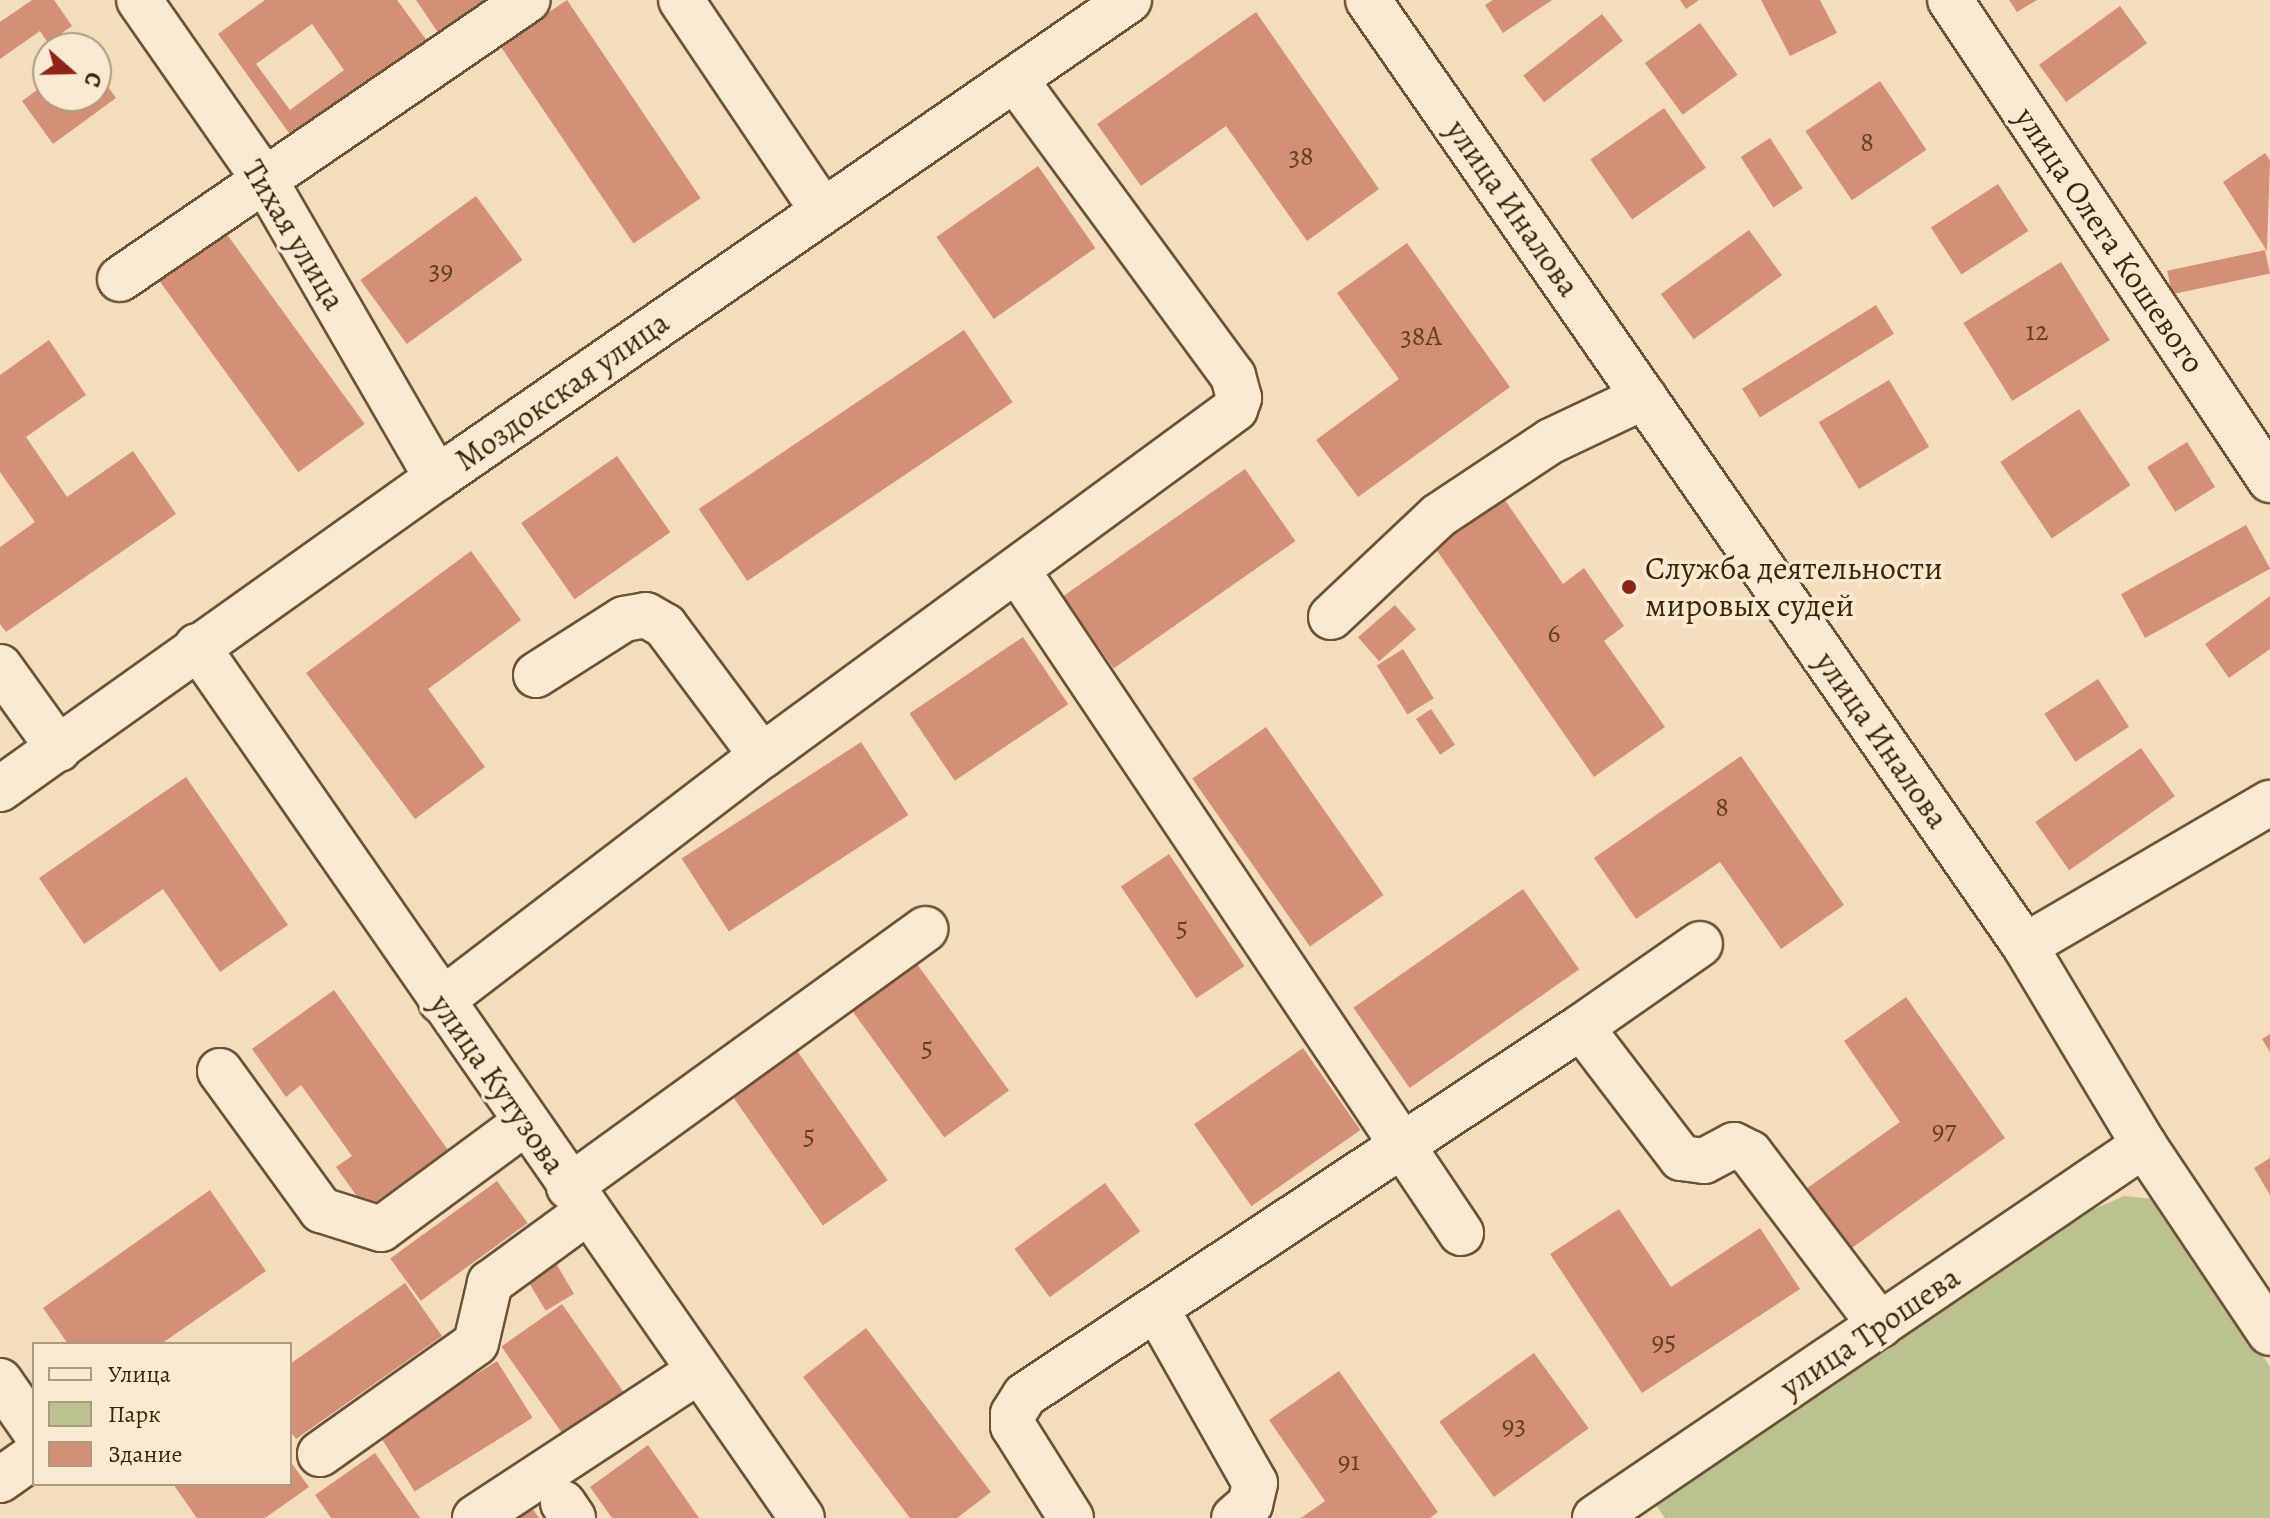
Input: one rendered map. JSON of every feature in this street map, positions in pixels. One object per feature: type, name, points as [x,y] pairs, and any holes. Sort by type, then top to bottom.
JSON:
[{"type":"street","name":"Тихая улица","points":[[139,0],[266,182],[437,478]]},
{"type":"street","points":[[120,279],[528,0]]},
{"type":"street","points":[[681,0],[823,211]]},
{"type":"street","name":"Моздокская улица","points":[[0,789],[437,478],[1129,0]]},
{"type":"street","name":"улица Иналова","points":[[1368,0],[2025,946],[2144,1145],[2270,1333]]},
{"type":"street","name":"улица Олега Кошевого","points":[[1950,0],[2270,480]]},
{"type":"street","points":[[441,1001],[762,756],[1227,418],[1239,398],[1233,376],[1015,79]]},
{"type":"street","points":[[1331,617],[1438,516],[1551,441],[1644,397]]},
{"type":"street","points":[[1017,570],[1461,1233]]},
{"type":"street","points":[[536,675],[624,619],[646,615],[665,626],[762,756]]},
{"type":"street","name":"улица Кутузова","points":[[197,646],[525,1123],[802,1518]]},
{"type":"street","points":[[0,667],[59,749]]},
{"type":"street","points":[[2025,946],[2270,803]]},
{"type":"street","points":[[320,1454],[476,1343],[490,1283],[578,1199],[926,929]]},
{"type":"street","points":[[1071,1518],[1017,1438],[1013,1414],[1025,1395],[1581,1027],[1700,944]]},
{"type":"street","points":[[1581,1027],[1681,1158],[1704,1161],[1734,1145],[1750,1153],[1880,1325]]},
{"type":"street","points":[[220,1071],[321,1210],[381,1229],[525,1123]]},
{"type":"street","name":"улица Трошева","points":[[1595,1518],[2144,1145]]},
{"type":"street","points":[[1157,1310],[1255,1483],[1250,1504],[1234,1518]]},
{"type":"street","points":[[475,1518],[699,1371]]},
{"type":"street","points":[[0,1381],[32,1427]]},
{"type":"street","points":[[0,1480],[32,1457]]},
{"type":"green space","points":[[2124,1196],[2155,1199],[2168,1208],[2270,1367],[2270,1518],[1665,1518],[1656,1505],[2071,1219]]},
{"type":"building","points":[[32,0],[54,0],[72,26],[64,32],[32,32],[32,37],[0,59],[0,22]]},
{"type":"building","points":[[265,0],[397,0],[433,49],[299,147],[218,34]],"holes":[[[312,24],[344,70],[290,110],[256,64]]]},
{"type":"building","points":[[416,0],[495,0],[441,37]]},
{"type":"building","points":[[567,0],[701,198],[633,243],[500,45]]},
{"type":"building","points":[[1493,0],[1552,0],[1503,33],[1485,5]]},
{"type":"building","points":[[1680,0],[1699,0],[1686,9]]},
{"type":"building","points":[[1761,0],[1820,0],[1837,33],[1790,56]]},
{"type":"building","points":[[2009,0],[2037,0],[2017,12]]},
{"type":"building","points":[[2120,6],[2147,43],[2066,102],[2039,65]]},
{"type":"building","points":[[1256,12],[1379,189],[1307,241],[1226,126],[1141,186],[1097,124]]},
{"type":"building","points":[[1602,14],[1623,41],[1544,102],[1523,76]]},
{"type":"building","points":[[1700,23],[1738,75],[1683,115],[1645,63]]},
{"type":"building","points":[[1880,81],[1926,150],[1852,200],[1805,131]]},
{"type":"building","points":[[32,94],[32,112],[97,112],[53,144],[22,101]]},
{"type":"building","points":[[1664,108],[1706,168],[1632,219],[1590,160]]},
{"type":"building","points":[[1770,138],[1803,188],[1773,207],[1741,157]]},
{"type":"building","points":[[2265,153],[2270,160],[2267,251],[2223,182]]},
{"type":"building","points":[[1038,166],[1095,248],[994,319],[936,237]]},
{"type":"building","points":[[1998,184],[2028,231],[1961,275],[1931,228]]},
{"type":"building","points":[[476,196],[522,260],[407,344],[360,280]]},
{"type":"building","points":[[1749,230],[1782,275],[1694,339],[1661,294]]},
{"type":"building","points":[[226,233],[365,424],[298,472],[160,281]]},
{"type":"building","points":[[1407,243],[1510,387],[1358,497],[1316,440],[1399,379],[1337,293]]},
{"type":"building","points":[[2265,250],[2270,273],[2172,294],[2167,271]]},
{"type":"building","points":[[2061,262],[2110,340],[2012,401],[1963,323]]},
{"type":"building","points":[[1876,305],[1894,334],[1760,418],[1742,389]]},
{"type":"building","points":[[964,330],[1013,402],[747,581],[699,509]]},
{"type":"building","points":[[49,340],[86,395],[26,437],[67,497],[133,451],[176,514],[6,632],[0,624],[0,547],[35,522],[0,472],[0,375]]},
{"type":"building","points":[[1889,380],[1929,447],[1859,489],[1819,422]]},
{"type":"building","points":[[2079,409],[2130,485],[2052,538],[2000,462]]},
{"type":"building","points":[[2187,442],[2215,487],[2175,512],[2147,467]]},
{"type":"building","points":[[617,456],[670,532],[575,599],[521,523]]},
{"type":"building","points":[[1245,469],[1295,541],[1114,668],[1063,596]]},
{"type":"building","points":[[1502,496],[1563,584],[1584,568],[1624,626],[1604,641],[1665,727],[1594,777],[1433,545]]},
{"type":"building","points":[[2246,525],[2270,569],[2145,638],[2121,594]]},
{"type":"building","points":[[471,551],[521,620],[428,689],[485,767],[415,819],[306,673]]},
{"type":"building","points":[[2270,596],[2270,649],[2229,678],[2205,644]]},
{"type":"building","points":[[1395,605],[1416,629],[1379,661],[1358,637]]},
{"type":"building","points":[[1023,637],[1068,704],[955,781],[909,714]]},
{"type":"building","points":[[1403,649],[1434,698],[1407,715],[1377,665]]},
{"type":"building","points":[[2098,679],[2129,727],[2075,762],[2044,714]]},
{"type":"building","points":[[1431,709],[1455,745],[1440,755],[1416,719]]},
{"type":"building","points":[[1266,727],[1384,895],[1310,947],[1192,779]]},
{"type":"building","points":[[861,742],[908,815],[729,932],[682,859]]},
{"type":"building","points":[[2141,748],[2175,796],[2069,870],[2035,822]]},
{"type":"building","points":[[1741,756],[1844,905],[1781,949],[1720,862],[1636,919],[1594,858]]},
{"type":"building","points":[[186,777],[288,925],[220,972],[163,889],[84,944],[39,878]]},
{"type":"building","points":[[1169,854],[1244,966],[1196,998],[1121,886]]},
{"type":"building","points":[[1523,889],[1579,969],[1410,1088],[1353,1008]]},
{"type":"building","points":[[912,957],[1009,1090],[944,1138],[847,1004]]},
{"type":"building","points":[[334,990],[448,1150],[366,1209],[336,1167],[352,1156],[301,1085],[286,1097],[252,1049]]},
{"type":"building","points":[[1906,997],[2005,1138],[1849,1250],[1806,1189],[1900,1122],[1844,1041]]},
{"type":"building","points":[[2270,1034],[2270,1052],[2262,1039]]},
{"type":"building","points":[[793,1045],[888,1180],[823,1225],[728,1090]]},
{"type":"building","points":[[1303,1048],[1360,1130],[1251,1206],[1194,1124]]},
{"type":"building","points":[[2270,1158],[2270,1195],[2254,1168]]},
{"type":"building","points":[[497,1181],[528,1223],[421,1301],[390,1259]]},
{"type":"building","points":[[1105,1183],[1140,1232],[1050,1297],[1014,1249]]},
{"type":"building","points":[[210,1190],[266,1271],[164,1342],[67,1342],[43,1308]]},
{"type":"building","points":[[1619,1209],[1671,1287],[1760,1228],[1800,1289],[1642,1393],[1550,1254]]},
{"type":"building","points":[[555,1262],[574,1294],[546,1311],[527,1279]]},
{"type":"building","points":[[405,1283],[442,1336],[296,1439],[292,1434],[292,1363]]},
{"type":"building","points":[[562,1304],[623,1392],[563,1434],[501,1346]]},
{"type":"building","points":[[866,1328],[991,1492],[957,1518],[910,1518],[803,1377]]},
{"type":"building","points":[[1534,1353],[1589,1428],[1494,1497],[1439,1422]]},
{"type":"building","points":[[497,1361],[533,1418],[415,1491],[379,1435]]},
{"type":"building","points":[[1339,1371],[1438,1512],[1430,1518],[1301,1518],[1325,1501],[1269,1420]]},
{"type":"building","points":[[648,1445],[699,1518],[612,1518],[590,1487]]},
{"type":"building","points":[[375,1453],[420,1518],[331,1518],[315,1495]]},
{"type":"building","points":[[292,1464],[309,1487],[265,1518],[197,1518],[174,1486],[292,1486]]},
{"type":"building","points":[[528,1502],[539,1518],[506,1518]]},
{"type":"place","name":"Служба деятельности мировых судей","points":[[1629,587]]}]
